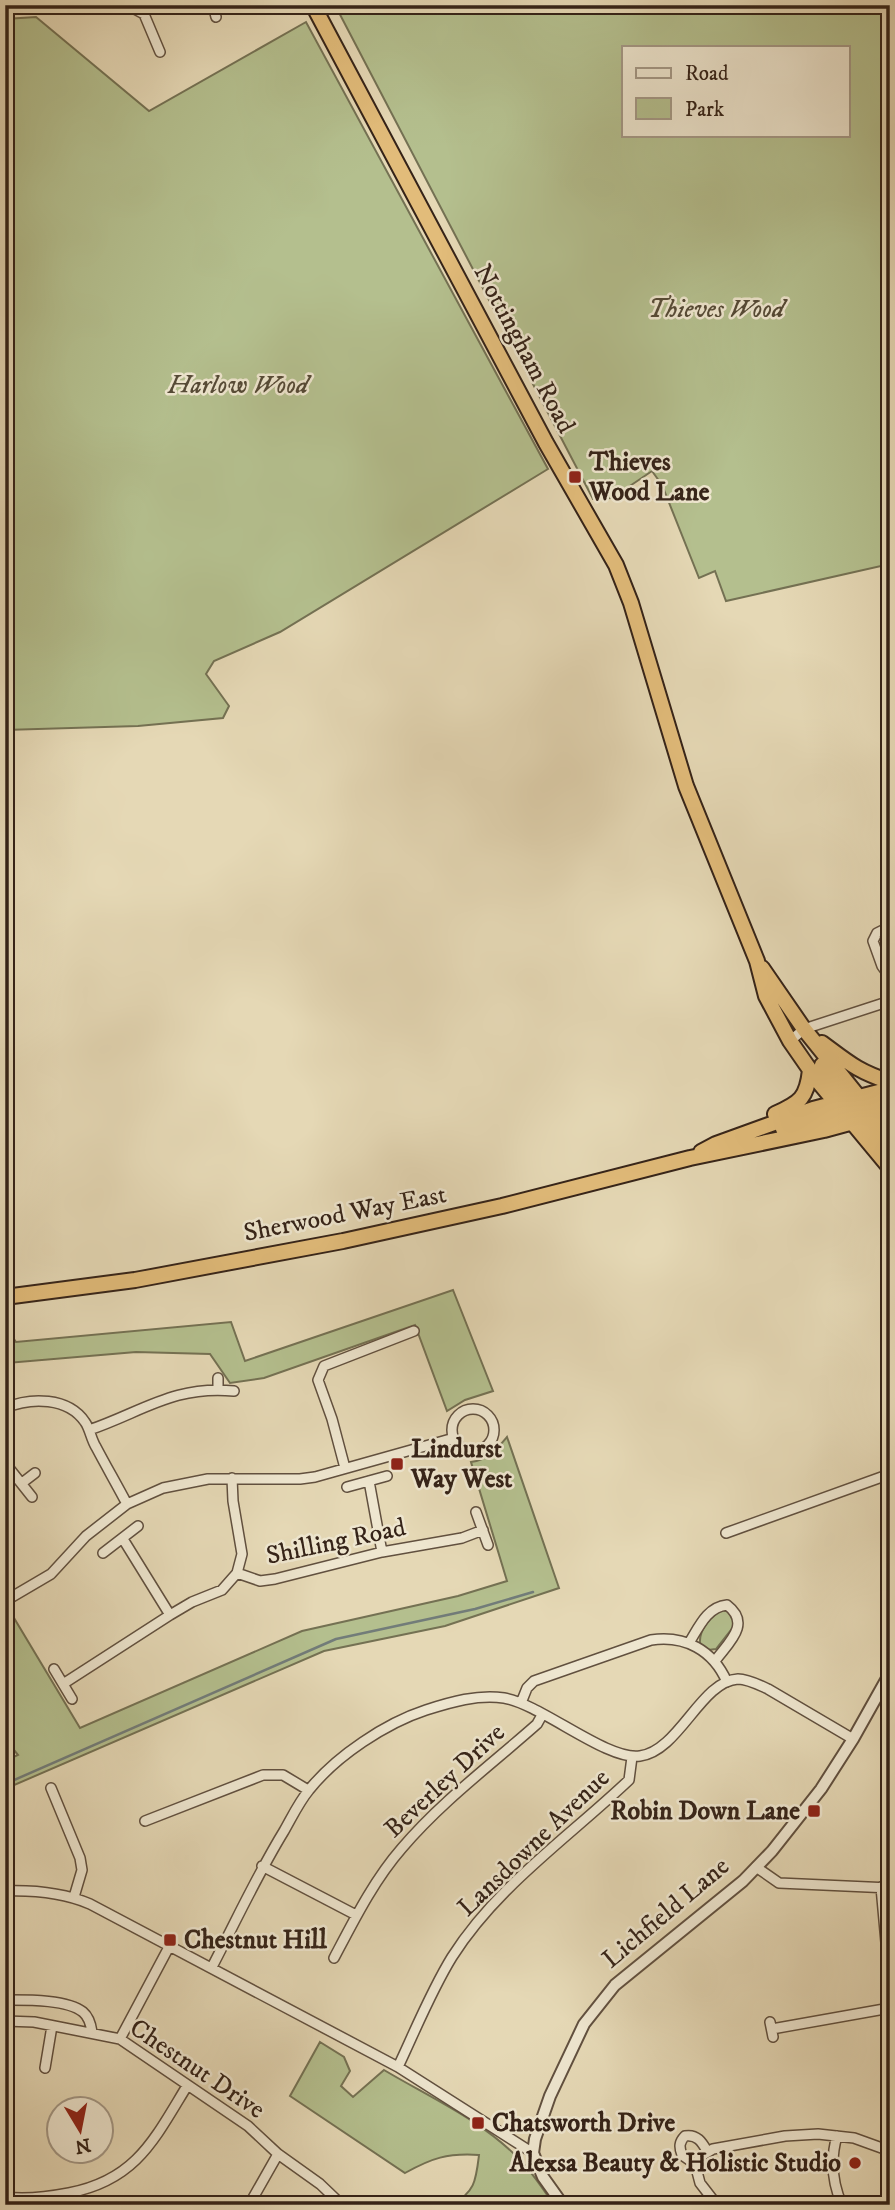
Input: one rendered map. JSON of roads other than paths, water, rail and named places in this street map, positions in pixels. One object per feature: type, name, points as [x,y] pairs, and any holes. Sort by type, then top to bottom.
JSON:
[{"type":"highway","name":"Nottingham Road","points":[[313,5],[546,443],[616,565],[638,624],[686,786],[757,961],[766,996],[790,1041],[810,1070],[855,1110],[890,1136]]},
{"type":"highway","name":"Nottingham Road","points":[[757,961],[804,1029],[890,1168]]},
{"type":"highway","points":[[804,1029],[848,1064],[863,1073],[890,1082]]},
{"type":"highway","points":[[746,1133],[803,1097],[810,1070]]},
{"type":"highway","points":[[855,1110],[890,1089]]},
{"type":"highway","points":[[746,1133],[770,1132],[890,1101]]},
{"type":"highway","points":[[855,1110],[890,1112]]},
{"type":"highway","points":[[855,1110],[890,1152]]},
{"type":"highway","name":"Sherwood Way East","points":[[5,1297],[135,1279],[343,1241],[502,1206],[690,1158],[784,1139],[855,1110]]},
{"type":"highway","name":"Sherwood Way East","points":[[690,1158],[716,1144],[746,1133]]},
{"type":"street","points":[[127,5],[144,14],[160,52]]},
{"type":"street","points":[[213,5],[216,17]]},
{"type":"street","points":[[887,928],[877,933],[873,941],[882,967],[890,977]]},
{"type":"street","points":[[790,1041],[804,1029],[890,1001]]},
{"type":"street","points":[[345,1468],[318,1380],[324,1366],[414,1331]]},
{"type":"street","points":[[218,1378],[218,1390]]},
{"type":"street","points":[[89,1430],[156,1401],[194,1392],[234,1391]]},
{"type":"street","points":[[5,1408],[16,1403],[49,1401],[63,1404],[75,1411],[89,1430],[127,1504]]},
{"type":"street","points":[[467,1410],[483,1411],[494,1423],[492,1440],[480,1450],[464,1449],[454,1438],[455,1421],[467,1410]]},
{"type":"street","points":[[5,1601],[51,1574],[86,1536],[127,1504],[163,1488],[186,1482],[232,1478],[300,1479],[454,1438]]},
{"type":"street","points":[[5,1463],[32,1496]]},
{"type":"street","points":[[22,1483],[35,1473]]},
{"type":"street","points":[[726,1533],[890,1474]]},
{"type":"street","points":[[347,1487],[387,1476]]},
{"type":"street","points":[[232,1478],[233,1502],[242,1554],[237,1573]]},
{"type":"street","points":[[369,1481],[382,1552]]},
{"type":"street","points":[[476,1512],[488,1545]]},
{"type":"street","points":[[103,1553],[138,1526]]},
{"type":"street","name":"Shilling Road","points":[[63,1684],[170,1615],[192,1602],[222,1590],[237,1573],[260,1581],[275,1579],[483,1530]]},
{"type":"street","points":[[123,1539],[170,1615]]},
{"type":"street","points":[[689,1643],[709,1612],[727,1605],[735,1611],[739,1619],[738,1629],[715,1661]]},
{"type":"street","points":[[521,1703],[527,1688],[534,1681],[651,1640],[670,1637],[689,1643],[715,1661],[727,1682]]},
{"type":"street","points":[[54,1669],[72,1699]]},
{"type":"street","name":"Lichfield Lane","points":[[533,2153],[535,2139],[558,2077],[584,2024],[601,2000],[646,1958],[743,1881],[791,1829],[853,1740],[890,1673]]},
{"type":"street","points":[[212,1967],[262,1866],[308,1790],[334,1765],[403,1718],[448,1703],[478,1698],[504,1698],[521,1703],[612,1749],[632,1757],[643,1756],[660,1748],[719,1685],[738,1679],[753,1682],[853,1740]]},
{"type":"street","name":"Beverley Drive","points":[[334,1958],[356,1915],[402,1848],[460,1789],[537,1724],[542,1715]]},
{"type":"street","name":"Lansdowne Avenue","points":[[398,2067],[452,1958],[471,1931],[539,1860],[629,1780],[632,1757]]},
{"type":"street","points":[[145,1821],[158,1821],[263,1775],[283,1775],[308,1790]]},
{"type":"street","points":[[51,1788],[82,1870],[74,1897]]},
{"type":"street","points":[[262,1866],[356,1915]]},
{"type":"street","points":[[756,1867],[771,1880],[787,1884],[885,1887],[890,1987]]},
{"type":"street","points":[[5,1891],[74,1897],[212,1967],[398,2067],[533,2153],[543,2177],[563,2205]]},
{"type":"street","points":[[120,2039],[170,1945]]},
{"type":"street","points":[[5,2000],[44,2001],[79,2010],[86,2014],[92,2032]]},
{"type":"street","points":[[772,2029],[890,2008]]},
{"type":"street","name":"Chestnut Drive","points":[[5,2021],[34,2022],[120,2039],[248,2126],[278,2154],[320,2184],[342,2205]]},
{"type":"street","points":[[46,2068],[52,2026]]},
{"type":"street","points":[[5,2197],[55,2196],[95,2187],[114,2179],[139,2159],[187,2086]]},
{"type":"street","points":[[717,2205],[700,2183],[701,2157],[785,2136],[818,2134],[854,2137],[889,2147]]},
{"type":"street","points":[[837,2136],[833,2152],[833,2176],[842,2205]]},
{"type":"street","points":[[246,2205],[253,2198],[278,2154]]},
{"type":"waterway","points":[[5,1784],[336,1639],[475,1609],[533,1592]]},
{"type":"place","name":"Thieves Wood Lane","points":[[575,477]]},
{"type":"place","name":"Lindurst Way West","points":[[397,1464]]},
{"type":"place","name":"Robin Down Lane","points":[[814,1811]]},
{"type":"place","name":"Chestnut Hill","points":[[170,1940]]},
{"type":"place","name":"Chatsworth Drive","points":[[478,2123]]},
{"type":"place","name":"Alexsa Beauty & Holistic Studio","points":[[855,2163]]},
{"type":"park label","name":"Thieves Wood","points":[[716,309]]},
{"type":"park label","name":"Harlow Wood","points":[[238,385]]}]
